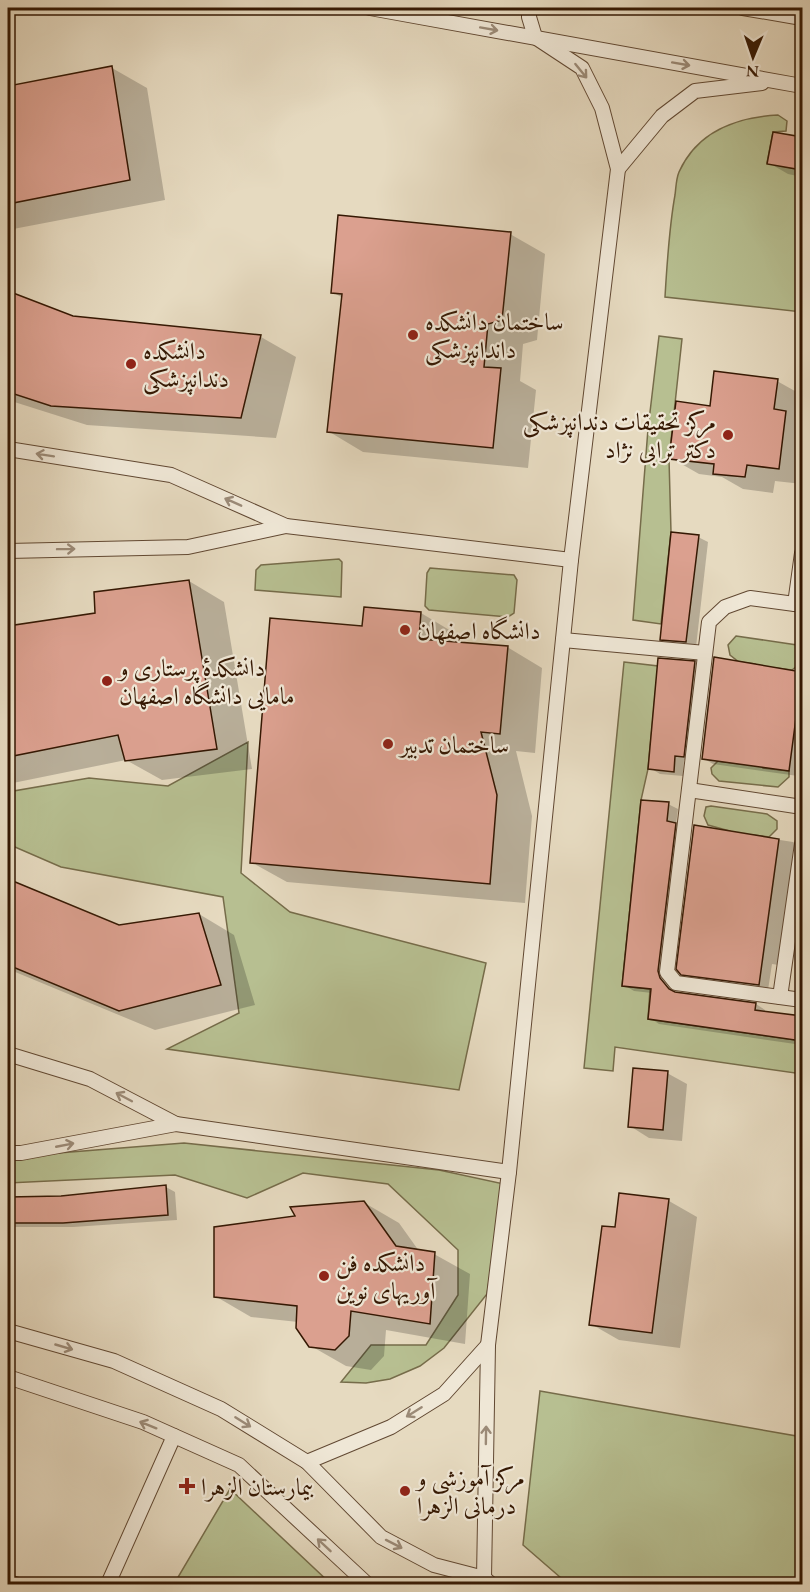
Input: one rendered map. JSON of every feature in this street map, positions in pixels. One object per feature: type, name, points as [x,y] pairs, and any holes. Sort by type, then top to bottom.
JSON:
[{"type":"lane","points":[[370,8],[802,86]]},
{"type":"lane","points":[[8,1331],[114,1361],[221,1409],[307,1462],[381,1537],[434,1565],[485,1582],[488,1346],[509,1172],[571,560],[618,169],[602,108],[582,68],[535,37],[529,17],[529,8]]},
{"type":"lane","points":[[743,8],[802,18]]},
{"type":"lane","points":[[618,169],[662,116],[695,91],[776,81]]},
{"type":"lane","points":[[8,449],[171,475],[286,526],[571,560]]},
{"type":"lane","points":[[8,550],[188,547],[286,526]]},
{"type":"lane","points":[[802,553],[799,604],[750,598],[725,607],[710,622],[667,972],[676,983],[802,1000]]},
{"type":"lane","points":[[563,640],[705,653]]},
{"type":"lane","points":[[689,790],[802,807]]},
{"type":"lane","points":[[780,997],[802,844]]},
{"type":"lane","points":[[8,1054],[90,1079],[176,1124]]},
{"type":"lane","points":[[8,1153],[21,1153],[176,1124],[509,1172]]},
{"type":"lane","points":[[307,1462],[391,1427],[444,1394],[488,1346]]},
{"type":"lane","points":[[8,1377],[143,1422],[239,1465],[367,1584]]},
{"type":"lane","points":[[108,1584],[174,1436]]},
{"type":"lane","points":[[8,1582],[15,1584]]},
{"type":"green space","points":[[778,115],[787,121],[786,131],[773,132],[767,163],[802,170],[802,312],[665,297],[677,181],[687,158],[696,146],[720,129],[747,119]]},
{"type":"green space","points":[[659,336],[682,339],[669,459],[671,532],[661,624],[633,620],[648,429]]},
{"type":"green space","points":[[339,559],[342,562],[341,597],[255,590],[256,570],[261,565]]},
{"type":"green space","points":[[430,568],[514,575],[517,580],[514,613],[508,617],[429,610],[425,606],[427,573]]},
{"type":"green space","points":[[736,636],[797,645],[802,655],[797,666],[792,670],[777,668],[763,768],[789,771],[789,777],[778,787],[719,781],[712,774],[711,768],[718,761],[741,764],[755,664],[739,662],[730,655],[728,645]]},
{"type":"green space","points":[[624,662],[658,666],[648,769],[641,800],[622,986],[650,989],[648,1019],[802,1041],[802,1074],[615,1047],[613,1071],[584,1068]]},
{"type":"green space","points":[[248,742],[241,873],[290,912],[486,963],[459,1090],[167,1049],[239,1013],[223,897],[61,867],[8,844],[8,792],[89,778],[168,786]]},
{"type":"green space","points":[[706,807],[767,814],[777,821],[777,829],[769,837],[754,835],[713,957],[730,831],[708,825],[704,816]]},
{"type":"green space","points":[[184,1143],[439,1170],[504,1184],[487,1294],[444,1348],[420,1366],[390,1379],[366,1383],[341,1382],[371,1345],[426,1345],[458,1295],[458,1250],[388,1184],[303,1173],[247,1198],[175,1175],[8,1183],[8,1157]]},
{"type":"green space","points":[[540,1391],[802,1437],[802,1584],[568,1584],[523,1545]]},
{"type":"green space","points":[[230,1489],[331,1584],[174,1584]]},
{"type":"building","points":[[112,66],[130,180],[8,204],[8,86]]},
{"type":"building","points":[[773,132],[802,137],[802,170],[767,164]]},
{"type":"building","name":"ساختمان دانشکده داندانپزشکی","points":[[338,215],[511,232],[502,320],[488,324],[484,367],[501,368],[493,448],[327,432],[342,294],[331,293]]},
{"type":"building","name":"دانشکده دندانپزشکی","points":[[8,291],[73,316],[261,335],[241,418],[51,406],[8,392]]},
{"type":"building","name":"مرکز تحقیقات دندانپزشکی دکتر ترابی نژاد","points":[[714,371],[778,379],[774,409],[786,411],[779,469],[747,465],[745,477],[713,474],[714,464],[669,459],[676,401],[710,406]]},
{"type":"building","points":[[671,532],[699,535],[686,642],[660,640]]},
{"type":"building","name":"دانشکدهٔ پرستاری و مامایی دانشگاه اصفهان","points":[[189,580],[217,749],[125,761],[118,735],[8,757],[8,626],[95,613],[94,592]]},
{"type":"building","name":"ساختمان تدبیر","points":[[364,607],[421,612],[419,639],[508,646],[500,734],[481,732],[497,795],[490,884],[250,863],[270,618],[362,626]]},
{"type":"building","points":[[714,657],[802,672],[789,771],[702,759]]},
{"type":"building","points":[[658,658],[695,661],[684,757],[675,756],[674,772],[648,769]]},
{"type":"building","points":[[641,800],[669,802],[667,821],[676,823],[658,971],[660,978],[669,989],[675,992],[756,1003],[755,1010],[802,1016],[802,1041],[648,1019],[651,989],[622,986]]},
{"type":"building","points":[[694,825],[779,839],[759,985],[681,975],[676,969]]},
{"type":"building","points":[[8,879],[119,925],[199,913],[221,985],[119,1011],[8,965]]},
{"type":"building","points":[[633,1068],[668,1071],[663,1130],[628,1127]]},
{"type":"building","points":[[166,1185],[168,1215],[63,1223],[8,1223],[8,1197],[61,1196]]},
{"type":"building","points":[[619,1193],[669,1199],[652,1333],[589,1325],[602,1226],[615,1227]]},
{"type":"building","name":"دانشکده فن آوریهای نوین","points":[[364,1201],[396,1246],[435,1252],[430,1324],[351,1311],[349,1336],[335,1350],[309,1347],[296,1328],[297,1306],[214,1297],[214,1227],[295,1216],[290,1207]]},
{"type":"place","name":"ساختمان دانشکده داندانپزشکی","points":[[413,335]]},
{"type":"place","name":"دانشکده دندانپزشکی","points":[[131,364]]},
{"type":"place","name":"مرکز تحقیقات دندانپزشکی دکتر ترابی نژاد","points":[[728,435]]},
{"type":"place","name":"دانشگاه اصفهان","points":[[405,630]]},
{"type":"place","name":"دانشکدهٔ پرستاری و مامایی دانشگاه اصفهان","points":[[107,681]]},
{"type":"place","name":"ساختمان تدبیر","points":[[388,744]]},
{"type":"place","name":"دانشکده فن آوریهای نوین","points":[[324,1276]]},
{"type":"place","name":"بیمارستان الزهرا","points":[[187,1486]]},
{"type":"place","name":"مرکز آموزشی و درمانی الزهرا","points":[[405,1491]]}]
